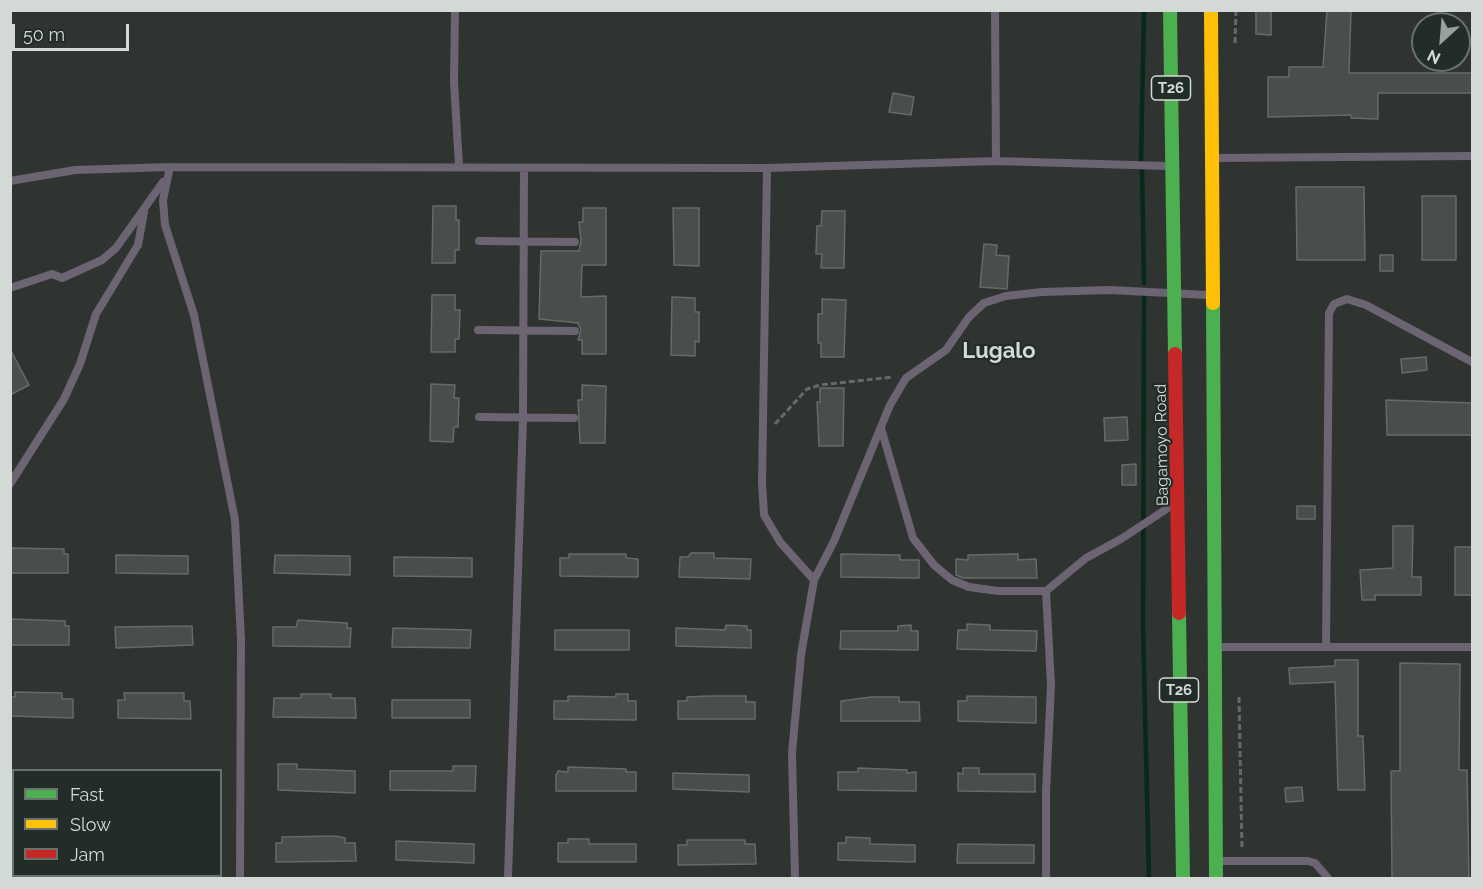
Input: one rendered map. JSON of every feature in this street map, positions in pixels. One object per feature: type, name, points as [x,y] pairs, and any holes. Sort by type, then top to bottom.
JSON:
[{"type":"highway","name":"Bagamoyo Road","points":[[1170,10],[1183,879]]},
{"type":"highway","name":"T26","points":[[1211,10],[1216,879]]},
{"type":"lane","points":[[455,10],[454,82],[459,166]]},
{"type":"lane","points":[[995,10],[996,161]]},
{"type":"lane","points":[[1213,158],[1473,156]]},
{"type":"lane","points":[[10,181],[75,170],[170,166],[767,168],[996,161],[1171,166]]},
{"type":"lane","points":[[170,166],[163,200],[165,225],[194,315],[235,520],[241,640],[240,879]]},
{"type":"lane","points":[[508,879],[523,418],[524,168]]},
{"type":"lane","points":[[767,168],[764,515],[780,542],[814,580]]},
{"type":"lane","points":[[10,288],[52,274],[62,278],[102,260],[116,248],[144,212],[166,178]]},
{"type":"lane","points":[[10,484],[64,399],[80,364],[96,314],[138,245],[144,212]]},
{"type":"lane","points":[[479,242],[575,242]]},
{"type":"lane","points":[[795,879],[792,753],[801,655],[814,580],[834,541],[855,484],[890,405],[906,378],[946,350],[969,317],[984,303],[995,300],[1042,292],[1109,290],[1212,295]]},
{"type":"lane","points":[[1326,646],[1329,313],[1334,304],[1347,299],[1366,304],[1473,362]]},
{"type":"lane","points":[[478,330],[575,331]]},
{"type":"lane","points":[[479,417],[574,418]]},
{"type":"lane","points":[[881,428],[913,538],[933,565],[952,580],[969,587],[998,591],[1047,591],[1086,558],[1121,539],[1179,501]]},
{"type":"lane","points":[[1046,879],[1046,792],[1051,685],[1047,591]]},
{"type":"lane","points":[[1215,647],[1473,646]]},
{"type":"lane","points":[[1216,862],[1308,861],[1315,863],[1328,879]]},
{"type":"path","points":[[763,437],[807,389],[879,376],[906,378]]},
{"type":"path","points":[[1239,695],[1243,861]]},
{"type":"building","points":[[1256,10],[1271,10],[1271,35],[1256,34]]},
{"type":"building","points":[[1327,10],[1351,10],[1349,73],[1473,73],[1473,93],[1378,93],[1378,119],[1351,118],[1351,115],[1268,117],[1268,77],[1289,77],[1289,67],[1323,67]]},
{"type":"building","points":[[893,93],[914,97],[911,115],[889,112]]},
{"type":"building","points":[[1296,187],[1364,187],[1365,260],[1297,260]]},
{"type":"building","points":[[1422,196],[1456,196],[1456,260],[1422,260]]},
{"type":"building","points":[[433,206],[456,206],[456,220],[459,220],[459,250],[455,250],[455,263],[432,263]]},
{"type":"building","points":[[583,208],[606,208],[606,265],[582,265],[581,297],[606,296],[606,354],[582,354],[582,340],[578,340],[581,330],[578,323],[539,319],[541,251],[579,251],[581,241],[579,222],[583,222]]},
{"type":"building","points":[[673,208],[699,208],[699,266],[674,265]]},
{"type":"building","points":[[822,211],[845,211],[844,268],[821,268],[822,254],[816,254],[817,226],[821,226]]},
{"type":"building","points":[[984,244],[997,245],[996,255],[1009,256],[1007,289],[980,287]]},
{"type":"building","points":[[1380,255],[1393,255],[1393,271],[1380,271]]},
{"type":"building","points":[[432,295],[455,295],[455,310],[460,310],[459,339],[455,339],[455,352],[431,352]]},
{"type":"building","points":[[672,297],[695,298],[695,312],[699,312],[699,342],[695,341],[695,356],[671,355]]},
{"type":"building","points":[[822,299],[846,300],[844,357],[821,357],[821,343],[818,343],[818,314],[822,314]]},
{"type":"building","points":[[10,349],[29,385],[10,395]]},
{"type":"building","points":[[1426,357],[1427,370],[1402,373],[1401,359]]},
{"type":"building","points":[[431,384],[455,385],[454,398],[459,398],[458,427],[454,427],[453,442],[430,441]]},
{"type":"building","points":[[582,385],[606,386],[605,443],[580,443],[578,400],[582,400]]},
{"type":"building","points":[[820,388],[844,388],[843,446],[819,446],[817,402],[820,402]]},
{"type":"building","points":[[1386,400],[1473,403],[1473,435],[1387,435]]},
{"type":"building","points":[[1127,417],[1128,440],[1105,441],[1104,418]]},
{"type":"building","points":[[1136,464],[1136,485],[1122,485],[1122,465]]},
{"type":"building","points":[[1297,506],[1315,506],[1315,519],[1297,519]]},
{"type":"building","points":[[1393,526],[1413,526],[1412,577],[1421,577],[1421,595],[1375,595],[1375,600],[1362,600],[1360,570],[1393,568]]},
{"type":"building","points":[[1455,547],[1473,547],[1473,595],[1455,595]]},
{"type":"building","points":[[10,548],[64,549],[64,554],[68,554],[68,573],[10,573]]},
{"type":"building","points":[[691,553],[714,553],[714,558],[751,559],[750,579],[679,577],[680,557],[688,557]]},
{"type":"building","points":[[569,554],[626,554],[626,558],[638,559],[638,577],[560,576],[560,558],[569,558]]},
{"type":"building","points":[[841,554],[900,555],[900,560],[919,560],[919,578],[841,577]]},
{"type":"building","points":[[1018,554],[1018,560],[1036,559],[1037,578],[963,578],[956,575],[956,559],[968,560],[968,555]]},
{"type":"building","points":[[116,555],[188,556],[188,574],[116,573]]},
{"type":"building","points":[[275,555],[350,556],[350,575],[274,573]]},
{"type":"building","points":[[394,557],[472,558],[472,577],[394,576]]},
{"type":"building","points":[[10,619],[65,621],[65,626],[69,626],[69,645],[10,645]]},
{"type":"building","points":[[298,620],[347,623],[347,628],[351,628],[350,647],[273,646],[273,627],[296,627]]},
{"type":"building","points":[[967,624],[990,625],[990,630],[1037,631],[1036,651],[957,649],[958,630],[967,630]]},
{"type":"building","points":[[726,625],[747,626],[747,630],[751,630],[751,648],[676,646],[676,628],[725,630]]},
{"type":"building","points":[[911,625],[911,631],[918,631],[918,650],[840,649],[841,631],[898,631],[898,626]]},
{"type":"building","points":[[192,626],[193,645],[116,648],[115,627]]},
{"type":"building","points":[[393,628],[471,630],[470,648],[392,647]]},
{"type":"building","points":[[555,630],[629,630],[629,650],[555,650]]},
{"type":"building","points":[[1335,660],[1358,660],[1358,736],[1363,736],[1365,790],[1338,790],[1335,682],[1290,684],[1289,668],[1335,666]]},
{"type":"building","points":[[1400,663],[1460,664],[1459,770],[1467,770],[1469,879],[1392,879],[1391,771],[1400,771]]},
{"type":"building","points":[[15,692],[62,693],[62,699],[73,699],[73,718],[10,716],[10,697],[15,697]]},
{"type":"building","points":[[124,693],[184,693],[184,701],[190,701],[191,719],[118,718],[118,700],[125,700]]},
{"type":"building","points":[[301,694],[331,694],[331,698],[355,698],[356,718],[273,717],[274,698],[301,698]]},
{"type":"building","points":[[616,694],[628,694],[628,701],[636,701],[636,720],[554,719],[554,701],[568,701],[568,696],[616,697]]},
{"type":"building","points":[[746,696],[746,702],[755,702],[755,719],[678,719],[678,701],[687,701],[687,697]]},
{"type":"building","points":[[967,696],[1036,697],[1036,723],[958,721],[958,701],[967,701]]},
{"type":"building","points":[[871,697],[899,697],[899,702],[919,702],[920,721],[841,721],[841,701]]},
{"type":"building","points":[[392,700],[470,700],[470,718],[392,718]]},
{"type":"building","points":[[278,764],[297,764],[297,769],[355,771],[355,793],[278,790]]},
{"type":"building","points":[[453,766],[476,766],[475,791],[390,790],[390,771],[453,771]]},
{"type":"building","points":[[568,767],[626,769],[626,772],[636,772],[636,791],[556,791],[558,771],[568,772]]},
{"type":"building","points":[[858,768],[916,772],[916,791],[838,790],[838,772],[858,772]]},
{"type":"building","points":[[963,768],[979,768],[979,774],[1035,774],[1035,792],[958,791],[958,773],[963,774]]},
{"type":"building","points":[[673,773],[749,775],[749,792],[673,789]]},
{"type":"building","points":[[1302,787],[1303,801],[1286,802],[1285,788]]},
{"type":"building","points":[[335,836],[345,838],[345,843],[355,843],[356,861],[276,862],[276,843],[282,843],[282,837]]},
{"type":"building","points":[[846,837],[870,838],[870,844],[915,845],[915,862],[838,860],[838,843],[846,843]]},
{"type":"building","points":[[568,839],[589,839],[589,844],[636,844],[636,862],[558,862],[558,843],[568,843]]},
{"type":"building","points":[[687,840],[745,840],[745,844],[755,844],[756,864],[678,865],[678,845],[687,845]]},
{"type":"building","points":[[396,841],[474,844],[474,863],[396,860]]},
{"type":"building","points":[[958,844],[1034,845],[1034,863],[957,863]]},
{"type":"waterway","points":[[1141,161],[1144,10]]},
{"type":"waterway","points":[[1142,169],[1144,283]]},
{"type":"waterway","points":[[1144,296],[1143,627],[1149,878]]},
{"type":"traffic: fast","points":[[1170,10],[1175,354]]},
{"type":"traffic: fast","points":[[1213,303],[1216,878]]},
{"type":"traffic: fast","points":[[1179,613],[1183,878]]},
{"type":"traffic: slow","points":[[1211,10],[1213,303]]},
{"type":"traffic: jam","points":[[1175,354],[1179,613]]},
{"type":"district","name":"Lugalo","points":[[999,351]]}]
